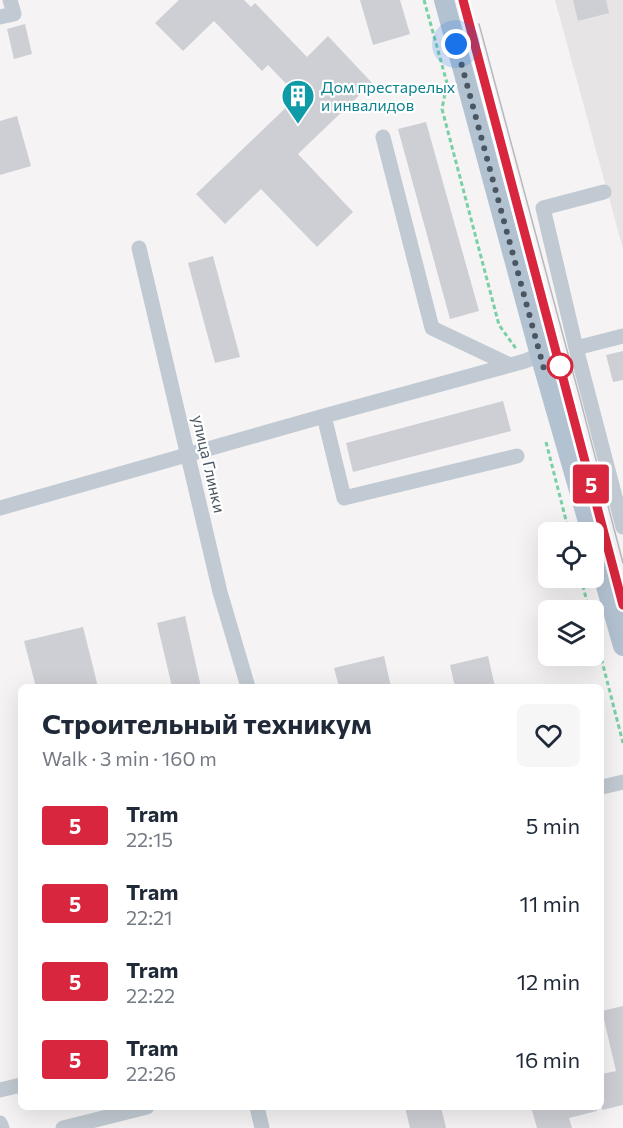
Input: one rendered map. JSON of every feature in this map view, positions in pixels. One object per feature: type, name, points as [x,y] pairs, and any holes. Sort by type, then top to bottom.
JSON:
[{"type":"main road","points":[[444,0],[525,360],[587,522]]},
{"type":"main road","points":[[604,579],[623,646]]},
{"type":"street","points":[[0,17],[14,14],[10,0]]},
{"type":"street","points":[[383,138],[432,328],[525,360]]},
{"type":"street","points":[[604,192],[543,208],[576,348],[623,527]]},
{"type":"street","name":"улица Глинки","points":[[139,248],[220,592],[247,684]]},
{"type":"street","points":[[576,348],[623,336]]},
{"type":"street","points":[[0,508],[525,360]]},
{"type":"street","points":[[324,416],[344,498],[517,456]]},
{"type":"street","points":[[604,787],[623,782]]},
{"type":"street","points":[[0,1090],[18,1085]]},
{"type":"street","points":[[63,1128],[135,1110]]},
{"type":"street","points":[[258,1110],[262,1128]]},
{"type":"street","points":[[0,1123],[2,1128]]},
{"type":"path","points":[[424,0],[447,83],[442,109],[499,325],[525,360]]},
{"type":"path","points":[[546,442],[566,522]]},
{"type":"path","points":[[603,666],[623,743]]},
{"type":"shaded area","points":[[555,0],[623,0],[623,249]]},
{"type":"building","name":"Дом престарелых и инвалидов","points":[[179,0],[244,0],[251,7],[255,3],[307,57],[328,36],[372,83],[298,154],[353,212],[317,247],[261,189],[225,224],[196,194],[298,96],[268,65],[262,71],[214,21],[183,51],[155,23]]},
{"type":"building","points":[[360,0],[400,0],[410,34],[373,45]]},
{"type":"building","points":[[573,0],[606,0],[609,13],[578,21]]},
{"type":"building","points":[[25,24],[32,54],[14,59],[7,29]]},
{"type":"building","points":[[17,116],[31,166],[0,175],[0,121]]},
{"type":"building","points":[[426,122],[479,311],[450,319],[398,129]]},
{"type":"building","points":[[213,256],[240,357],[215,363],[188,263]]},
{"type":"building","points":[[623,351],[623,380],[613,382],[606,355]]},
{"type":"building","points":[[503,401],[511,431],[353,472],[346,443]]},
{"type":"building","points":[[185,616],[200,684],[171,684],[157,623]]},
{"type":"building","points":[[83,627],[97,684],[35,684],[24,641]]},
{"type":"building","points":[[384,656],[390,684],[338,684],[334,668]]},
{"type":"building","points":[[488,656],[494,684],[454,684],[450,665]]},
{"type":"building","points":[[623,1006],[623,1105],[604,1110],[604,1074],[616,1071],[604,1011]]},
{"type":"building","points":[[406,1110],[442,1110],[446,1128],[410,1128]]},
{"type":"building","points":[[532,1110],[597,1110],[569,1118],[572,1128],[537,1128]]},
{"type":"tram line","points":[[463,0],[623,605]]},
{"type":"tram line","name":"5","points":[[463,0],[623,605]]},
{"type":"tram line","points":[[479,24],[623,563]]},
{"type":"place","name":"Дом престарелых и инвалидов","points":[[298,125]]},
{"type":"route","points":[[456,44],[544,369],[560,366]]}]
